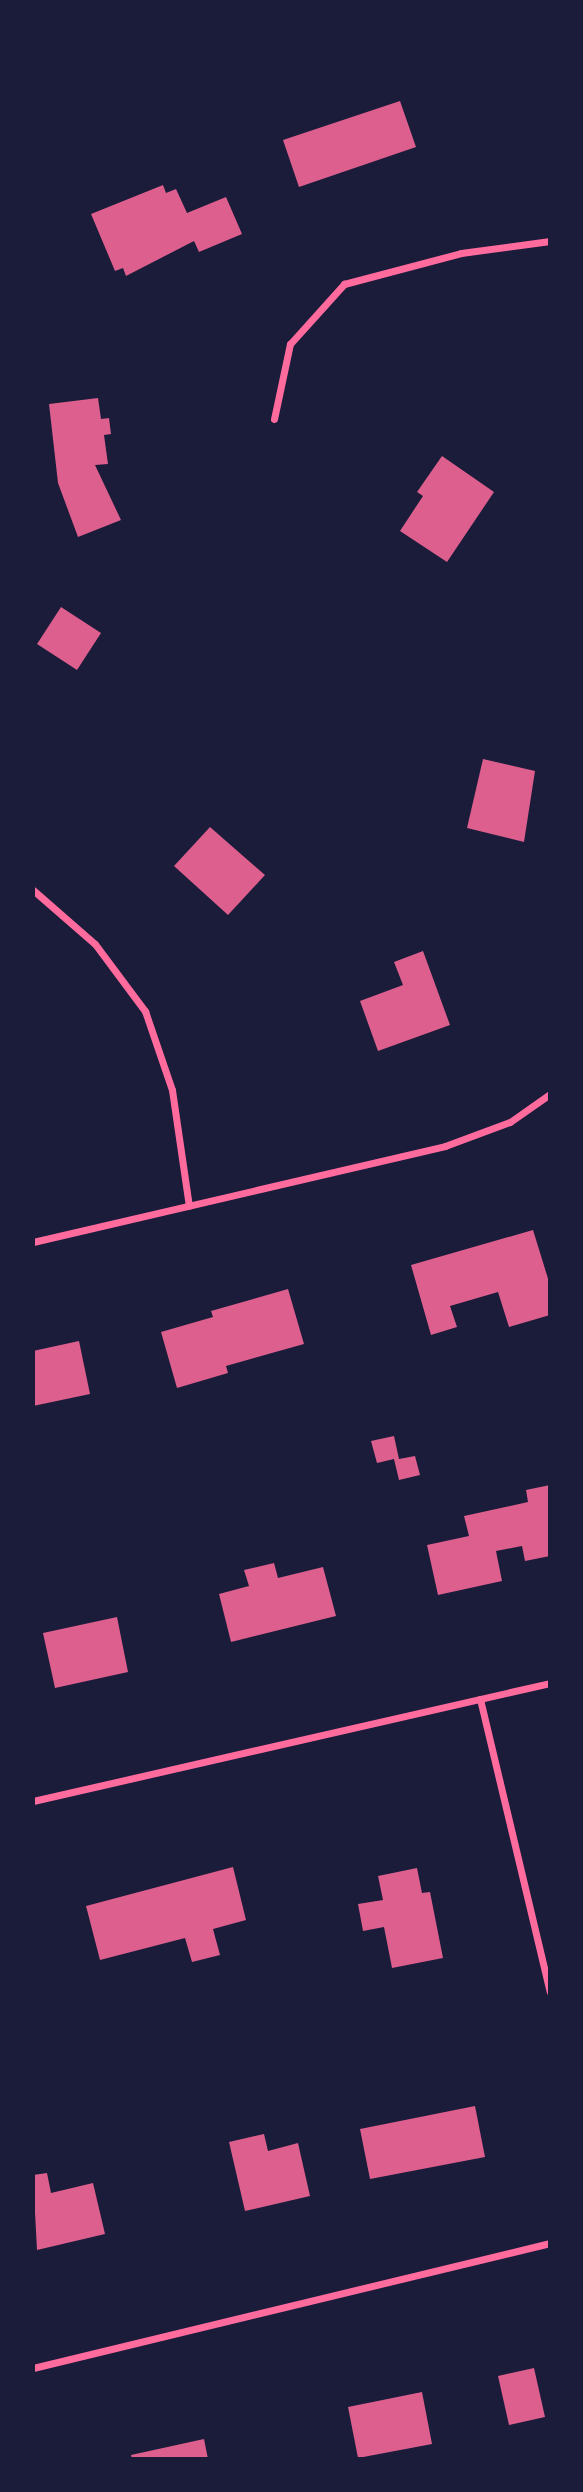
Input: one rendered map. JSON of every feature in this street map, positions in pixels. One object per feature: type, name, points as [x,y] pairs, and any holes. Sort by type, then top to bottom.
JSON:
[{"type":"street","points":[[274,419],[290,344],[344,284],[461,253],[550,241]]},
{"type":"street","points":[[33,890],[95,944],[145,1012],[172,1090],[189,1206]]},
{"type":"street","points":[[33,1242],[476,1137],[519,1116],[550,1094]]},
{"type":"street","points":[[33,1801],[550,1683]]},
{"type":"street","points":[[480,1699],[550,1992]]},
{"type":"street","points":[[33,2368],[550,2243]]},
{"type":"building","points":[[400,101],[416,147],[299,187],[283,140]]},
{"type":"building","points":[[163,185],[166,193],[176,189],[187,213],[226,197],[242,234],[199,252],[194,241],[126,276],[123,268],[115,271],[91,214]]},
{"type":"building","points":[[98,398],[101,419],[109,418],[111,434],[104,435],[108,464],[95,465],[121,520],[78,537],[58,483],[49,404]]},
{"type":"building","points":[[442,456],[494,492],[447,562],[400,531],[423,496],[417,492]]},
{"type":"building","points":[[61,607],[101,633],[77,670],[37,644]]},
{"type":"building","points":[[483,759],[535,771],[524,842],[467,828]]},
{"type":"building","points":[[210,827],[265,875],[228,915],[174,866]]},
{"type":"building","points":[[423,951],[450,1025],[378,1051],[360,1001],[403,985],[394,962]]},
{"type":"building","points":[[533,1230],[550,1285],[550,1315],[509,1327],[498,1292],[450,1306],[457,1327],[431,1335],[411,1265]]},
{"type":"building","points":[[288,1289],[304,1344],[226,1366],[228,1373],[177,1388],[161,1332],[213,1317],[211,1311]]},
{"type":"building","points":[[79,1341],[90,1394],[33,1406],[33,1351]]},
{"type":"building","points":[[394,1436],[399,1459],[415,1456],[420,1475],[399,1480],[394,1459],[377,1463],[371,1441]]},
{"type":"building","points":[[550,1485],[550,1556],[525,1561],[522,1546],[496,1551],[502,1581],[438,1595],[427,1545],[469,1536],[464,1516],[528,1502],[526,1490]]},
{"type":"building","points":[[274,1563],[278,1578],[323,1567],[336,1616],[231,1642],[219,1594],[249,1586],[244,1570]]},
{"type":"building","points":[[117,1617],[128,1672],[55,1688],[43,1633]]},
{"type":"building","points":[[233,1867],[246,1920],[213,1929],[220,1955],[192,1962],[185,1938],[100,1960],[86,1906]]},
{"type":"building","points":[[417,1868],[422,1893],[430,1892],[443,1958],[392,1968],[384,1927],[363,1931],[358,1904],[383,1900],[378,1876]]},
{"type":"building","points":[[475,2106],[485,2157],[370,2179],[360,2129]]},
{"type":"building","points":[[264,2134],[268,2151],[298,2143],[310,2196],[245,2211],[229,2142]]},
{"type":"building","points":[[47,2173],[51,2193],[93,2183],[105,2234],[37,2250],[33,2175]]},
{"type":"building","points":[[534,2368],[545,2417],[509,2425],[498,2376]]},
{"type":"building","points":[[422,2392],[432,2444],[358,2458],[348,2407]]},
{"type":"building","points":[[204,2439],[208,2459],[132,2459],[131,2455]]}]
